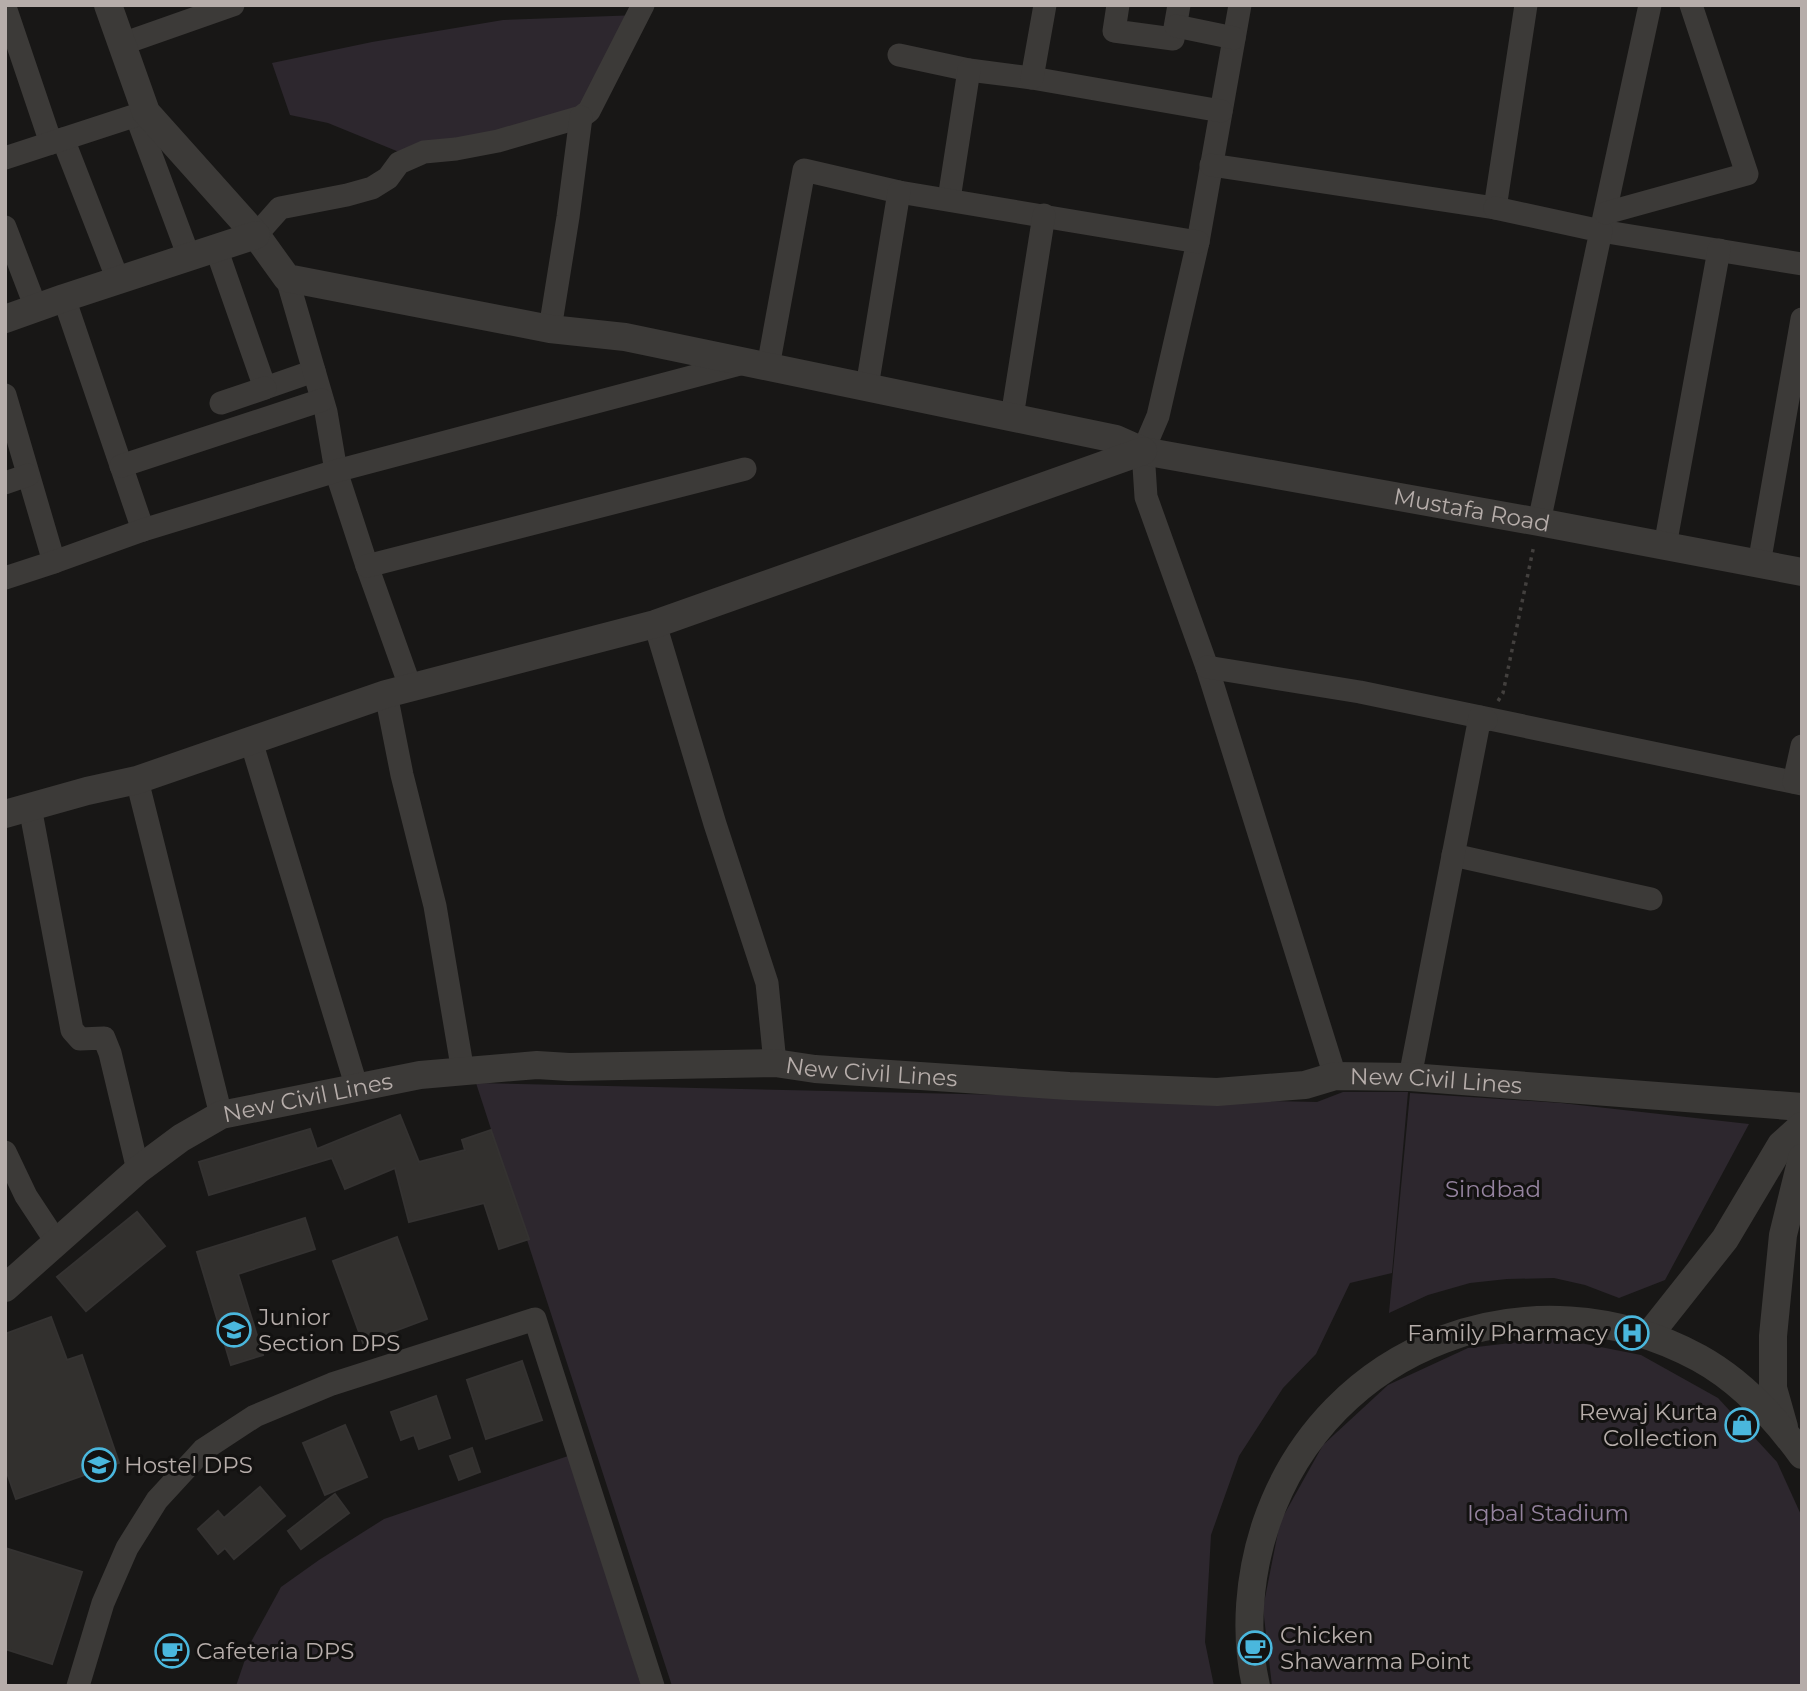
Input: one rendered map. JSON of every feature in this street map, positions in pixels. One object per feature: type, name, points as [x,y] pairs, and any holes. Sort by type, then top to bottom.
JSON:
[{"type":"street","points":[[108,5],[189,257]]},
{"type":"street","points":[[122,44],[233,5]]},
{"type":"street","points":[[5,319],[256,235],[280,208],[347,195],[372,187],[388,178],[399,163],[424,152],[498,141],[581,117],[589,111],[643,5]]},
{"type":"street","points":[[1032,78],[1045,5]]},
{"type":"street","points":[[1118,5],[1114,31],[1174,39],[1177,15],[1234,38]]},
{"type":"street","points":[[1240,5],[1198,242],[1158,416],[1143,451],[1146,497],[1207,667],[1335,1076]]},
{"type":"street","points":[[1495,208],[1526,5]]},
{"type":"street","points":[[1539,522],[1650,5]]},
{"type":"street","points":[[1603,222],[1747,174],[1691,5]]},
{"type":"street","points":[[5,7],[57,141],[118,280]]},
{"type":"street","points":[[899,55],[969,70],[1032,78],[1221,111]]},
{"type":"street","points":[[948,199],[969,70]]},
{"type":"street","points":[[5,158],[141,113]]},
{"type":"street","points":[[141,113],[256,235],[287,278],[322,400],[336,471],[367,566],[398,692],[402,775],[435,906],[463,1072]]},
{"type":"street","points":[[550,328],[581,117]]},
{"type":"street","points":[[1211,165],[1603,222],[1719,250],[1802,264]]},
{"type":"street","points":[[5,578],[143,530],[336,471],[756,365],[804,170],[899,191],[1198,242]]},
{"type":"street","points":[[867,387],[899,191]]},
{"type":"street","points":[[1012,417],[1044,215]]},
{"type":"street","points":[[5,227],[36,308]]},
{"type":"street","points":[[216,247],[265,388]]},
{"type":"street","points":[[1665,546],[1719,250]]},
{"type":"street","name":"Mustafa Road","points":[[287,278],[550,328],[625,337],[1116,439],[1143,451],[1802,572]]},
{"type":"street","points":[[64,298],[143,530]]},
{"type":"street","points":[[1759,564],[1802,319]]},
{"type":"street","points":[[221,403],[314,371]]},
{"type":"street","points":[[5,395],[54,562]]},
{"type":"street","points":[[121,466],[322,400]]},
{"type":"street","points":[[138,1170],[104,1038],[80,1039],[72,1030],[18,811],[137,780],[398,692],[655,624],[1143,451]]},
{"type":"street","points":[[367,566],[745,469]]},
{"type":"street","points":[[5,484],[29,475]]},
{"type":"street","points":[[655,624],[715,824],[767,983],[775,1063]]},
{"type":"street","points":[[1207,667],[1360,692],[1798,783],[1802,746]]},
{"type":"street","points":[[1410,1077],[1453,855],[1483,719]]},
{"type":"street","points":[[251,741],[357,1088]]},
{"type":"street","points":[[137,780],[221,1115]]},
{"type":"street","points":[[1453,855],[1651,899]]},
{"type":"street","name":"New Civil Lines","points":[[5,1289],[138,1170],[181,1138],[221,1115],[420,1076],[537,1065],[569,1067],[775,1063],[815,1069],[1069,1086],[1217,1092],[1304,1085],[1335,1076],[1410,1077],[1802,1107]]},
{"type":"street","points":[[1649,1335],[1724,1239],[1781,1145],[1802,1126]]},
{"type":"street","points":[[5,1152],[26,1196],[57,1243]]},
{"type":"street","points":[[1785,1431],[1773,1388],[1773,1336],[1783,1235],[1802,1158]]},
{"type":"street","points":[[78,1686],[103,1603],[127,1548],[157,1500],[202,1450],[256,1416],[332,1384],[535,1319],[653,1686]]},
{"type":"street","points":[[1256,1686],[1250,1637],[1251,1592],[1258,1547],[1273,1504],[1294,1464],[1320,1427],[1352,1394],[1388,1367],[1428,1345],[1471,1330],[1515,1321],[1560,1319],[1605,1324],[1649,1335],[1700,1359],[1746,1391],[1785,1431],[1802,1455]]},
{"type":"path","points":[[1483,719],[1503,693],[1539,522]]},
{"type":"green space","points":[[640,15],[580,106],[554,131],[404,154],[328,123],[290,115],[272,63],[372,42],[503,20]]},
{"type":"green space","points":[[476,1083],[1317,1102],[1343,1092],[1408,1092],[1392,1273],[1350,1283],[1316,1354],[1283,1388],[1239,1456],[1211,1535],[1205,1642],[1214,1686],[672,1686]]},
{"type":"green space","name":"Sindbad","points":[[1410,1093],[1561,1103],[1749,1124],[1665,1280],[1619,1298],[1585,1285],[1554,1278],[1470,1283],[1428,1295],[1389,1313]]},
{"type":"green space","name":"Iqbal Stadium","points":[[1555,1338],[1641,1355],[1718,1398],[1777,1462],[1802,1517],[1802,1686],[1272,1686],[1263,1608],[1280,1522],[1323,1445],[1388,1385],[1468,1348]]},
{"type":"green space","points":[[571,1455],[641,1686],[236,1686],[251,1642],[281,1587],[319,1560],[384,1519]]},
{"type":"building","points":[[400,1115],[419,1162],[465,1150],[462,1140],[491,1130],[529,1239],[499,1249],[484,1203],[409,1222],[395,1168],[345,1189],[332,1158],[209,1195],[199,1162],[310,1129],[317,1149]]},
{"type":"building","points":[[137,1212],[165,1246],[86,1311],[57,1277]]},
{"type":"building","points":[[305,1218],[315,1249],[238,1274],[263,1355],[231,1365],[197,1252]]},
{"type":"building","points":[[397,1237],[427,1319],[363,1343],[333,1261]]},
{"type":"building","points":[[51,1317],[67,1360],[82,1355],[119,1463],[16,1499],[5,1467],[5,1334]]},
{"type":"building","points":[[522,1361],[542,1420],[486,1439],[467,1380]]},
{"type":"building","points":[[436,1396],[450,1438],[419,1449],[414,1435],[401,1440],[391,1412]]},
{"type":"building","points":[[345,1425],[367,1477],[325,1495],[303,1443]]},
{"type":"building","points":[[472,1448],[480,1472],[459,1480],[450,1456]]},
{"type":"building","points":[[260,1487],[285,1516],[234,1559],[225,1548],[218,1554],[198,1529],[218,1511],[224,1518]]},
{"type":"building","points":[[335,1494],[349,1513],[301,1549],[288,1531]]},
{"type":"building","points":[[5,1548],[82,1572],[52,1664],[5,1649]]},
{"type":"place","name":"Junior Section DPS","points":[[234,1330]]},
{"type":"place","name":"Family Pharmacy","points":[[1632,1333]]},
{"type":"place","name":"Rewaj Kurta Collection","points":[[1742,1425]]},
{"type":"place","name":"Hostel DPS","points":[[99,1465]]},
{"type":"place","name":"Chicken Shawarma Point","points":[[1255,1648]]},
{"type":"place","name":"Cafeteria DPS","points":[[172,1651]]}]
